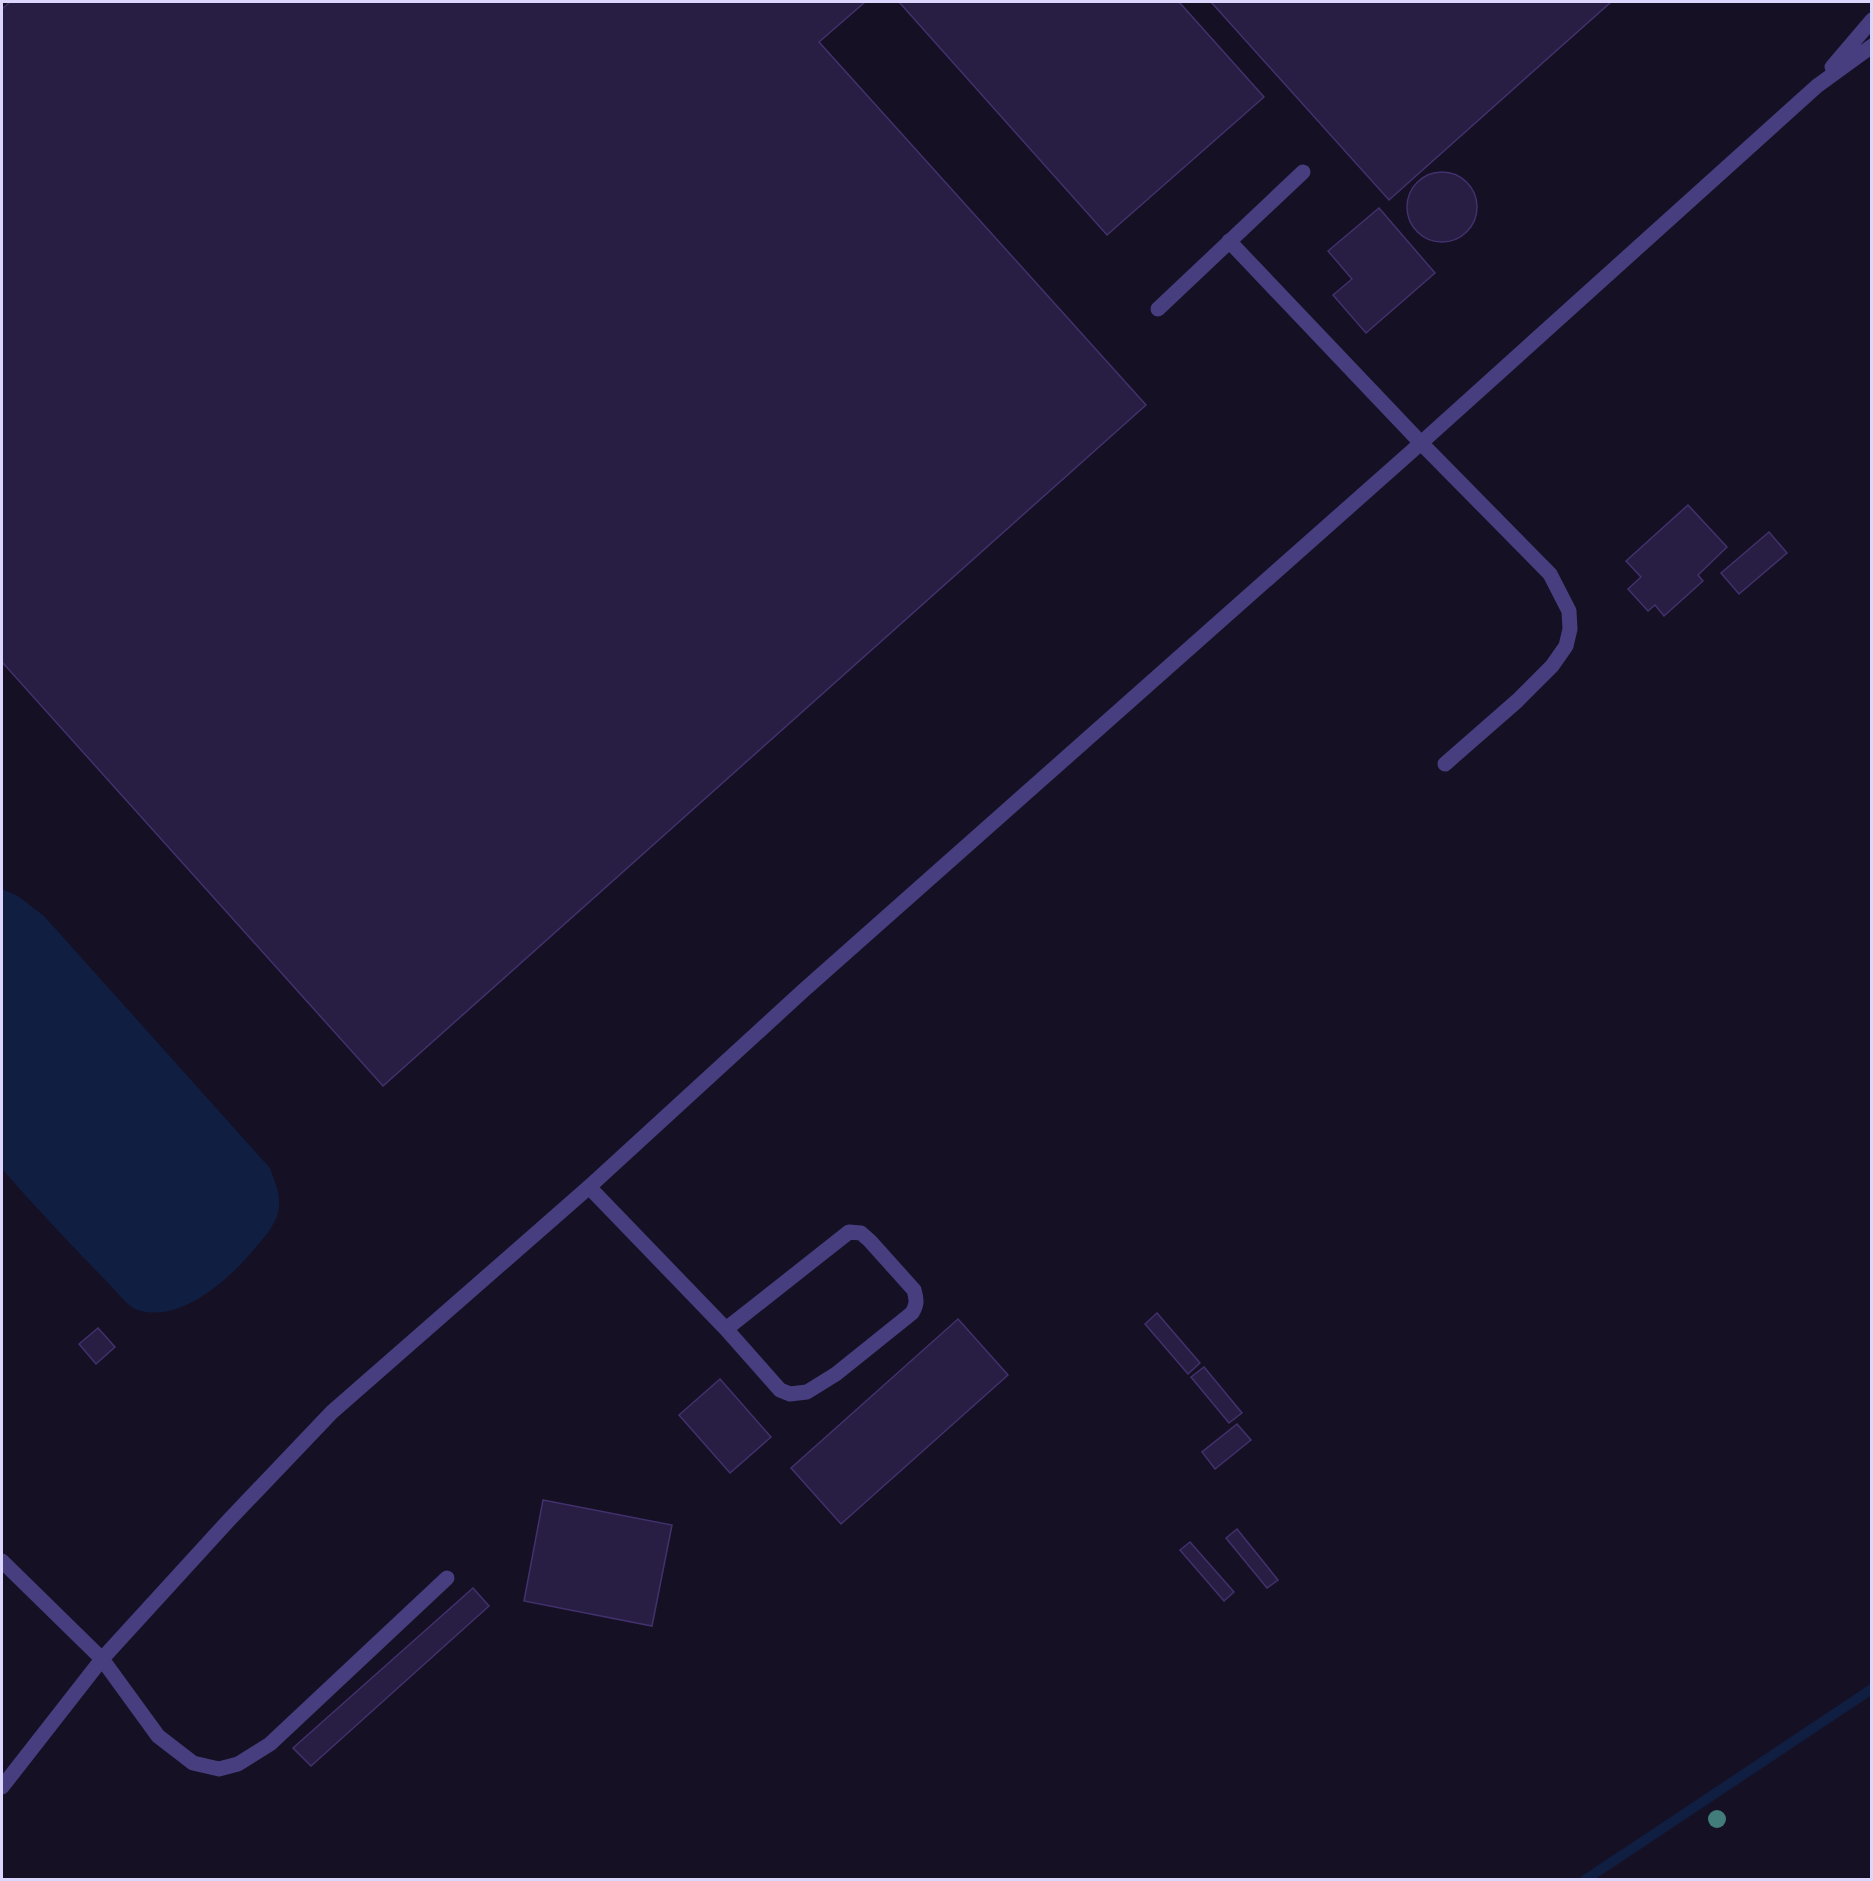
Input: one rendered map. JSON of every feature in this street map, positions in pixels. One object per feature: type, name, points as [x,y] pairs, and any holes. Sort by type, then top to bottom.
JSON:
[{"type":"street","points":[[1817,86],[1870,26]]},
{"type":"street","points":[[2,1787],[102,1659],[332,1412],[589,1187],[804,990],[1420,443],[1817,86],[1872,46]]},
{"type":"street","points":[[1158,309],[1303,172]]},
{"type":"street","points":[[1229,241],[1420,443],[1550,574],[1569,611],[1570,629],[1566,646],[1552,666],[1517,701],[1445,764]]},
{"type":"street","points":[[589,1187],[726,1329],[780,1390],[798,1394],[807,1392],[836,1374],[905,1318],[917,1305],[916,1296],[914,1290],[870,1241],[861,1233],[849,1232],[726,1329]]},
{"type":"street","points":[[2,1561],[102,1659],[158,1736],[193,1763],[219,1769],[238,1764],[270,1744],[447,1578]]},
{"type":"water","points":[[2,889],[18,896],[44,916],[270,1168],[279,1201],[277,1218],[272,1227],[233,1272],[204,1295],[188,1304],[154,1313],[131,1306],[2,1169]]},
{"type":"building","points":[[10,2],[865,2],[819,42],[1146,405],[383,1086],[2,662],[2,9]]},
{"type":"building","points":[[899,2],[1179,2],[1264,97],[1107,235]]},
{"type":"building","points":[[1211,2],[1611,2],[1389,200]]},
{"type":"building","points":[[1449,172],[1462,178],[1471,187],[1475,193],[1477,207],[1475,221],[1467,232],[1456,240],[1435,242],[1417,232],[1409,221],[1407,200],[1417,182],[1428,174]]},
{"type":"building","points":[[1379,208],[1435,273],[1366,333],[1333,295],[1352,279],[1328,251]]},
{"type":"building","points":[[1688,505],[1727,547],[1698,575],[1703,581],[1664,616],[1655,605],[1648,611],[1628,589],[1641,577],[1626,561]]},
{"type":"building","points":[[1769,532],[1787,553],[1739,594],[1721,573]]},
{"type":"building","points":[[1157,1313],[1200,1363],[1188,1374],[1145,1324]]},
{"type":"building","points":[[958,1319],[1008,1375],[841,1524],[791,1468]]},
{"type":"building","points":[[98,1328],[115,1347],[96,1364],[79,1344]]},
{"type":"building","points":[[1204,1367],[1242,1413],[1229,1423],[1191,1377]]},
{"type":"building","points":[[720,1379],[771,1437],[730,1473],[679,1415]]},
{"type":"building","points":[[1237,1424],[1251,1440],[1215,1469],[1202,1452]]},
{"type":"building","points":[[543,1500],[672,1525],[652,1626],[524,1601]]},
{"type":"building","points":[[1237,1529],[1278,1580],[1267,1588],[1226,1538]]},
{"type":"building","points":[[1190,1542],[1234,1592],[1224,1601],[1180,1550]]},
{"type":"building","points":[[473,1588],[489,1606],[311,1766],[293,1748]]},
{"type":"waterway","points":[[1585,1880],[1872,1689]]}]
